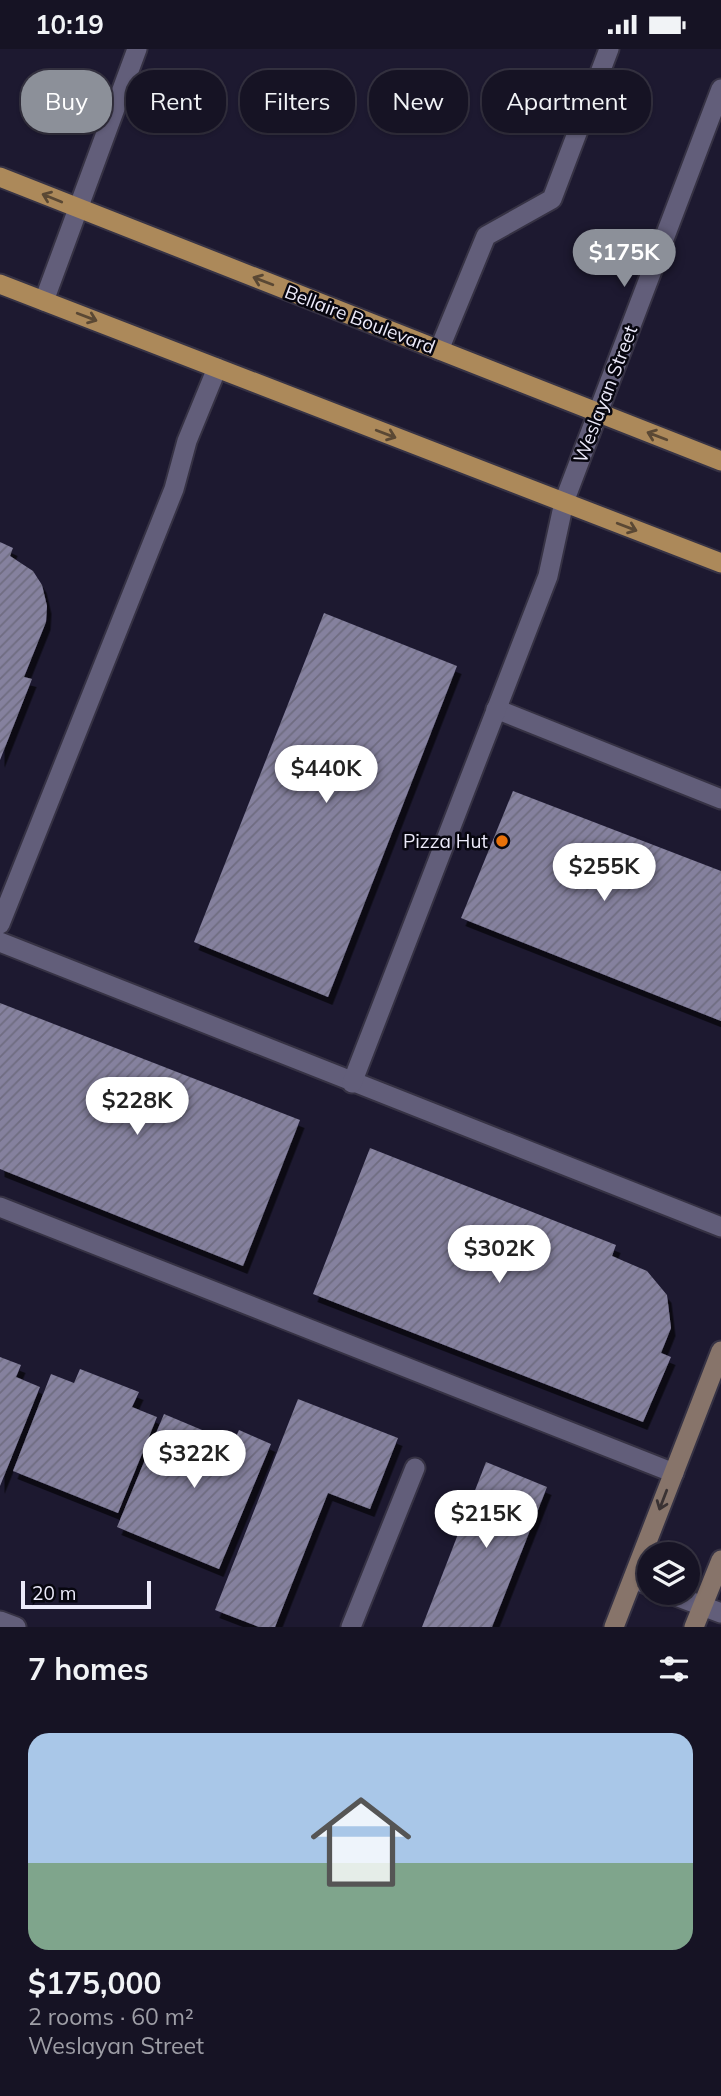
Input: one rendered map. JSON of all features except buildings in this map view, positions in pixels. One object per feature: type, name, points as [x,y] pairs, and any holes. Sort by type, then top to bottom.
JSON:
[{"type":"main road","name":"Bellaire Boulevard","points":[[0,177],[721,461]]},
{"type":"main road","points":[[0,284],[721,563]]},
{"type":"main road","points":[[653,1542],[674,1473],[721,1351]]},
{"type":"main road","points":[[694,1627],[712,1609],[721,1560]]},
{"type":"main road","points":[[614,1627],[637,1589]]},
{"type":"street","points":[[44,301],[137,49]]},
{"type":"street","points":[[439,350],[486,236],[552,199],[609,49]]},
{"type":"street","name":"Weslayan Street","points":[[352,1083],[548,576],[564,502],[721,89]]},
{"type":"street","points":[[0,924],[174,489],[187,441],[217,367]]},
{"type":"street","points":[[496,709],[721,799]]},
{"type":"street","points":[[0,942],[721,1227]]},
{"type":"street","points":[[0,1207],[674,1473]]},
{"type":"street","points":[[351,1627],[415,1468]]},
{"type":"street","points":[[0,1621],[16,1627]]},
{"type":"place","name":"Pizza Hut","points":[[502,841]]}]
